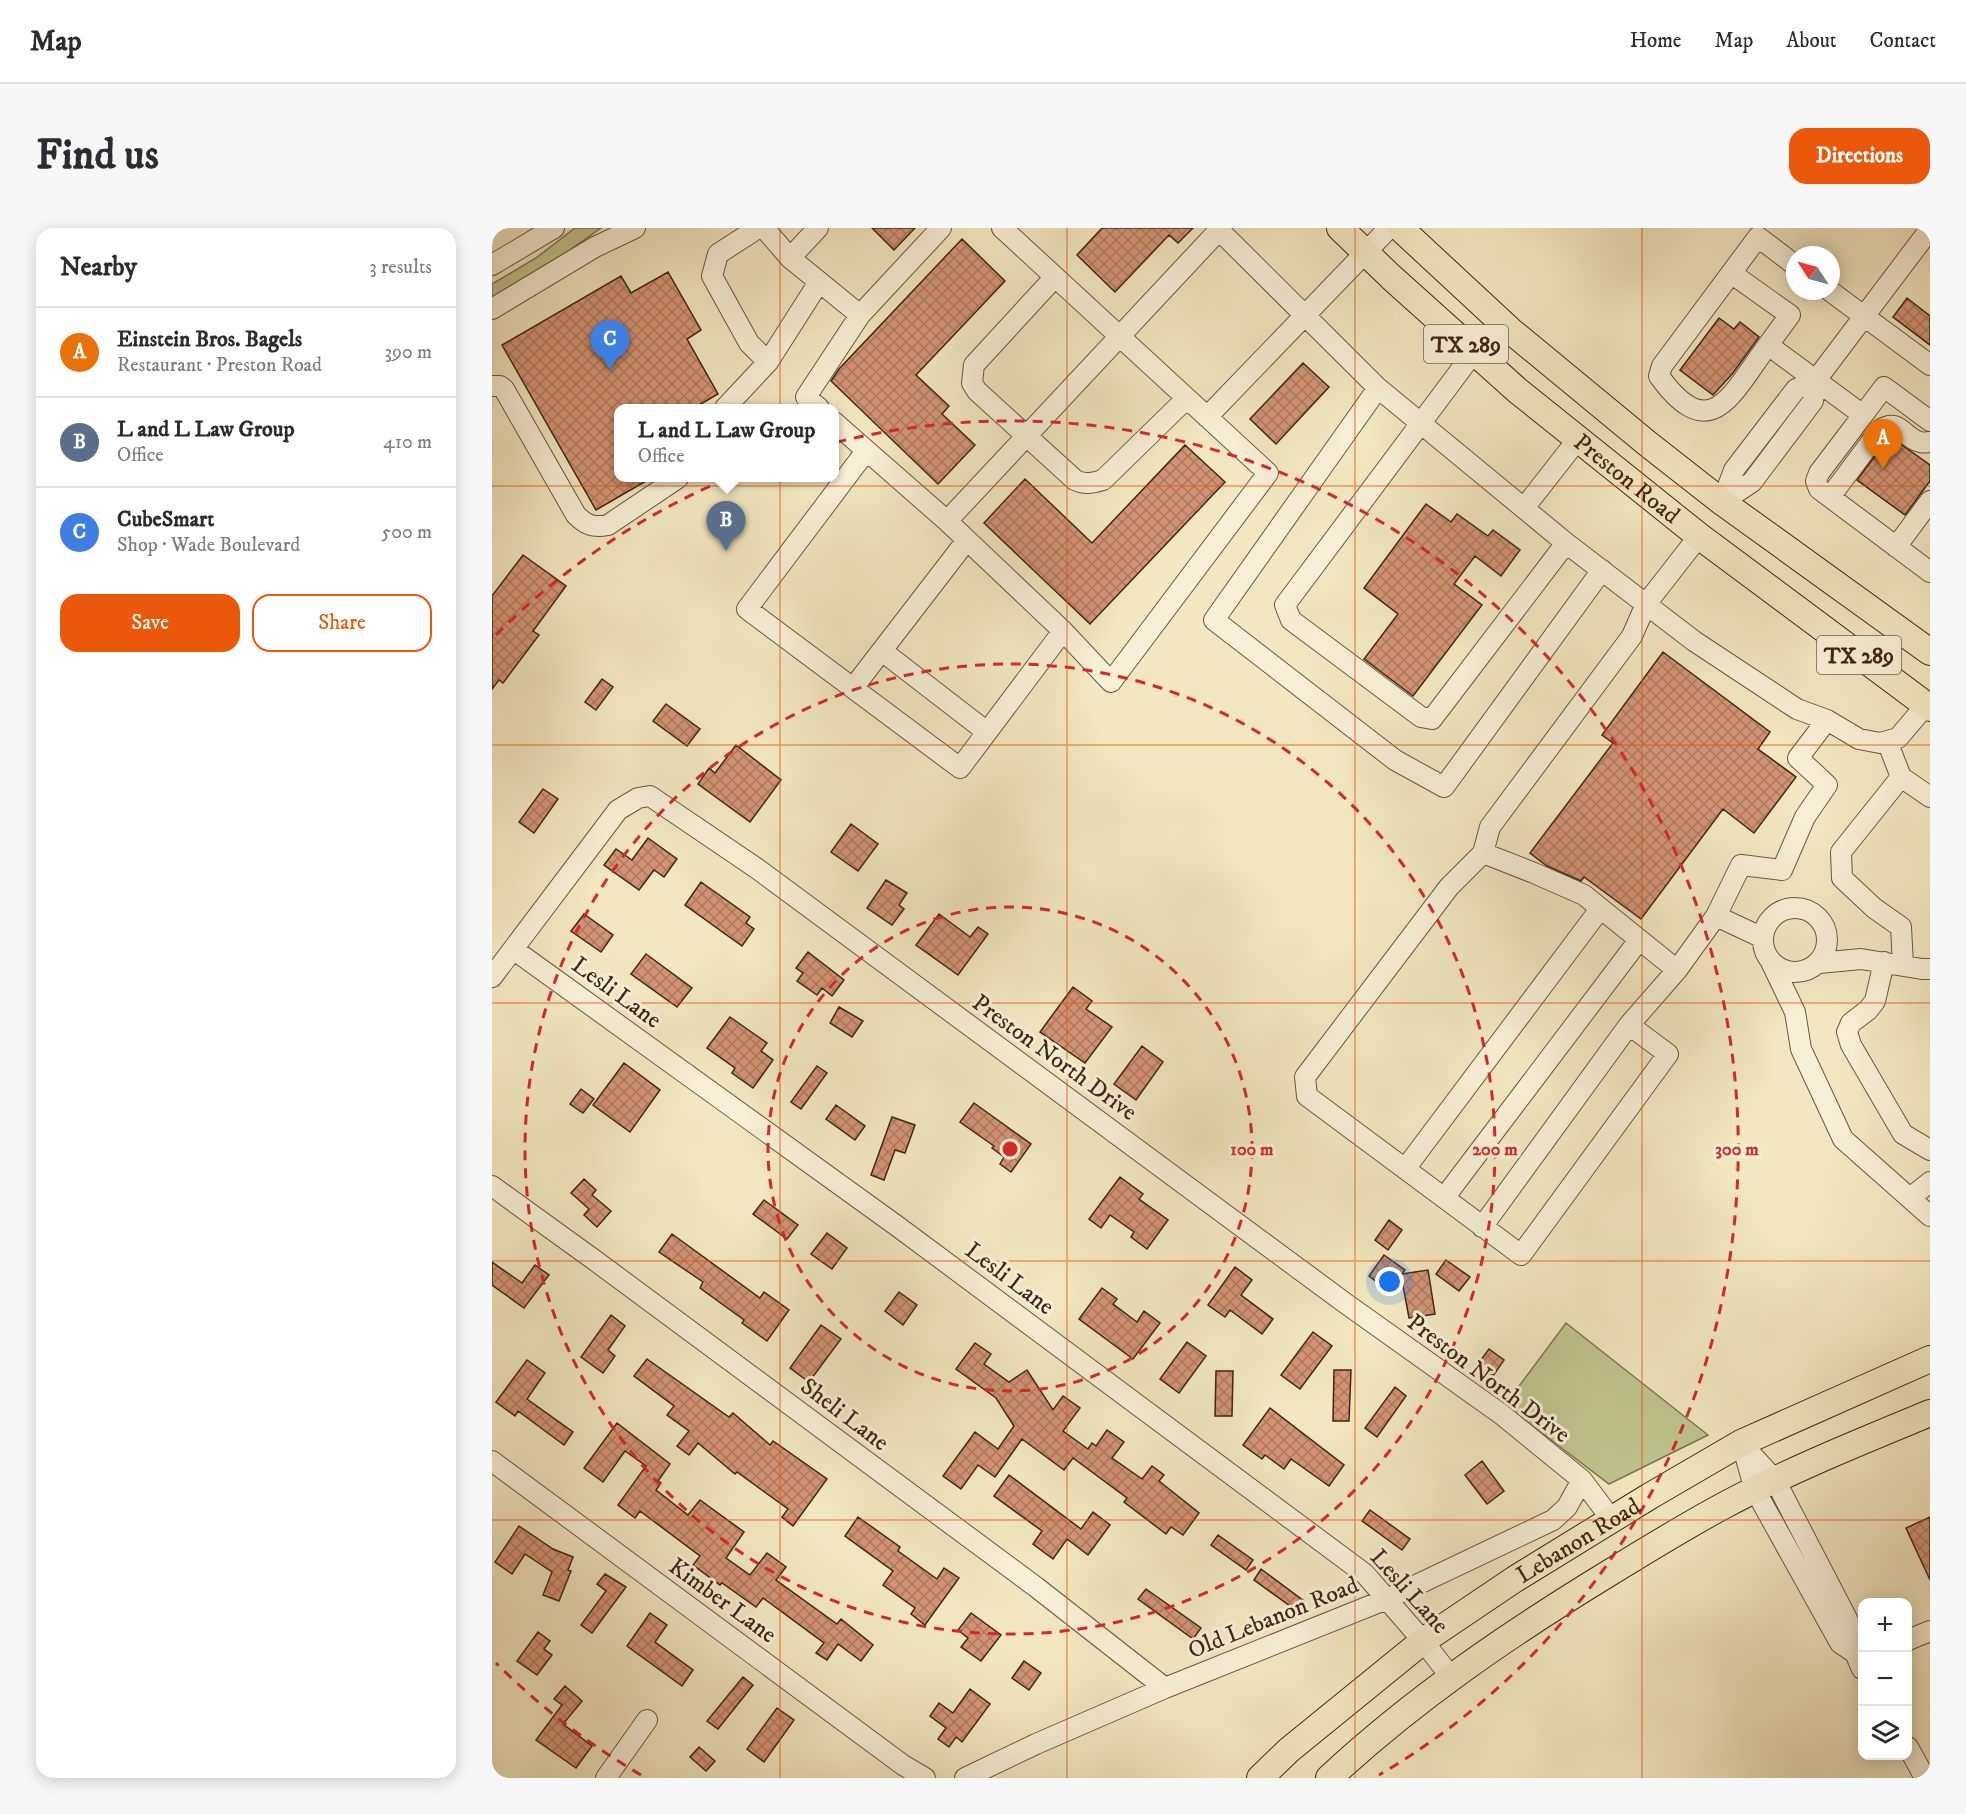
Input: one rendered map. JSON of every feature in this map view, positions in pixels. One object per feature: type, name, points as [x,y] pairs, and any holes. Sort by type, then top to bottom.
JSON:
[{"type":"main road","name":"Preston Road","points":[[1340,228],[1518,391],[1699,536],[1928,706]]},
{"type":"main road","name":"Preston Road","points":[[1400,228],[1511,331],[1648,444],[1722,502],[1930,652]]},
{"type":"main road","points":[[1699,536],[1722,502]]},
{"type":"main road","name":"Lebanon Road","points":[[1260,1778],[1289,1749],[1423,1641],[1515,1579],[1741,1443],[1930,1359]]},
{"type":"main road","name":"Lebanon Road","points":[[1329,1778],[1451,1677],[1540,1615],[1723,1506],[1765,1485],[1930,1413]]},
{"type":"street","points":[[492,265],[554,228]]},
{"type":"street","points":[[492,309],[594,248],[634,228]]},
{"type":"street","points":[[758,228],[718,254],[712,276],[749,343],[768,362]]},
{"type":"street","points":[[764,228],[790,258],[860,315]]},
{"type":"street","points":[[790,258],[818,228]]},
{"type":"street","points":[[814,404],[806,397],[860,315],[940,228]]},
{"type":"street","points":[[839,427],[967,540],[1063,631],[1111,682],[1268,473],[1002,228]]},
{"type":"street","points":[[1207,417],[1389,228]]},
{"type":"street","points":[[947,522],[1220,229],[1378,388],[1566,543],[1694,641],[1780,699],[1797,709],[1843,728],[1859,739],[1880,743],[1898,738],[1928,706]]},
{"type":"street","points":[[1722,502],[1752,482],[1813,401],[1816,380],[1930,229]]},
{"type":"street","points":[[1731,273],[1790,315],[1723,405],[1706,412],[1695,410],[1668,389],[1659,376],[1662,366],[1731,273],[1758,237],[1786,258]]},
{"type":"street","points":[[1054,278],[974,365],[972,383],[977,391],[1075,480],[1082,483],[1103,480],[1186,399]]},
{"type":"street","points":[[729,404],[768,362],[819,282]]},
{"type":"street","points":[[1840,298],[1930,365]]},
{"type":"street","points":[[1768,345],[1863,415]]},
{"type":"street","points":[[1474,352],[1286,605],[1292,620],[1422,717],[1432,719],[1566,543]]},
{"type":"street","points":[[492,386],[500,386],[504,389],[576,515],[590,525],[598,527],[608,525],[671,482]]},
{"type":"street","points":[[1930,421],[1884,387],[1819,473],[1816,481],[1819,489],[1930,572]]},
{"type":"street","points":[[1378,388],[1214,620],[1395,760],[1444,787],[1602,570]]},
{"type":"street","points":[[1830,497],[1880,430],[1887,425],[1893,425],[1919,442],[1930,441]]},
{"type":"street","points":[[1524,508],[1578,439]]},
{"type":"street","points":[[866,451],[747,609],[960,768],[1063,631]]},
{"type":"street","points":[[1896,547],[1930,501]]},
{"type":"street","points":[[1629,1025],[1668,1054],[1521,1256],[1306,1096],[1305,1077],[1449,886],[1483,853],[1490,827],[1632,636],[1646,604],[1699,536]]},
{"type":"street","points":[[853,688],[967,540]]},
{"type":"street","points":[[882,651],[987,732]]},
{"type":"street","points":[[1482,1227],[1629,1025],[1677,970],[1716,916],[1741,864],[1782,870],[1805,817],[1827,786],[1798,758],[1827,720]]},
{"type":"street","points":[[1887,741],[1900,777],[1930,797]]},
{"type":"street","points":[[1900,777],[1841,852],[1842,878],[1874,908],[1901,927],[1894,964],[1875,1001],[1868,1010],[1851,1023],[1847,1032],[1851,1045],[1903,1134],[1930,1150]]},
{"type":"street","name":"Preston North Drive","points":[[492,977],[618,810],[638,798],[650,796],[759,870],[1345,1303],[1501,1414],[1582,1480],[1612,1520]]},
{"type":"street","points":[[1483,853],[1584,895],[1677,970]]},
{"type":"street","points":[[1861,959],[1826,931],[1819,918],[1807,910],[1792,908],[1778,913],[1767,924],[1763,938],[1764,951],[1795,1012],[1801,1049],[1843,1139],[1930,1216]]},
{"type":"street","points":[[1405,1169],[1600,909]]},
{"type":"street","points":[[1716,916],[1763,938]]},
{"type":"street","points":[[1795,1012],[1811,967],[1827,946],[1826,931]]},
{"type":"street","points":[[1444,1198],[1640,940]]},
{"type":"street","name":"Lesli Lane","points":[[513,949],[897,1226],[1365,1574],[1451,1677]]},
{"type":"street","points":[[1771,962],[1782,970],[1794,973],[1811,967],[1861,959],[1930,969]]},
{"type":"street","points":[[1910,1198],[1930,1182]]},
{"type":"street","name":"Sheli Lane","points":[[492,1186],[593,1258],[1036,1587],[1165,1688]]},
{"type":"street","points":[[1741,1443],[1854,1632],[1858,1652]]},
{"type":"street","name":"Kimber Lane","points":[[492,1461],[903,1765],[925,1778]]},
{"type":"street","name":"Old Lebanon Road","points":[[965,1778],[1165,1688],[1387,1599],[1553,1520],[1567,1507],[1582,1480]]},
{"type":"street","points":[[1912,1638],[1930,1631]]},
{"type":"street","points":[[606,1778],[647,1720]]},
{"type":"street","points":[[1912,1754],[1925,1778]]},
{"type":"green space","points":[[575,228],[601,228],[567,252],[492,297],[492,284],[536,258]]},
{"type":"green space","points":[[1566,1323],[1708,1435],[1609,1484],[1505,1405]]},
{"type":"building","points":[[872,228],[915,228],[894,250]]},
{"type":"building","points":[[1102,228],[1193,228],[1178,243],[1169,235],[1115,292],[1077,255]]},
{"type":"building","points":[[962,239],[1005,281],[916,375],[949,406],[942,414],[975,445],[938,484],[831,381],[839,369]]},
{"type":"building","points":[[668,272],[701,330],[687,339],[718,394],[701,404],[614,404],[614,482],[644,482],[596,510],[502,345],[621,276],[631,293]]},
{"type":"building","points":[[1907,298],[1930,316],[1930,345],[1893,317]]},
{"type":"building","points":[[1719,318],[1734,329],[1740,322],[1759,337],[1733,373],[1713,395],[1680,370]]},
{"type":"building","points":[[1303,363],[1329,387],[1276,444],[1250,419]]},
{"type":"building","points":[[1892,438],[1930,465],[1930,481],[1905,515],[1857,480],[1888,439]]},
{"type":"building","points":[[1185,445],[1225,482],[1090,624],[984,523],[1025,479],[1092,543]]},
{"type":"building","points":[[1426,504],[1451,522],[1457,514],[1488,536],[1493,530],[1520,550],[1501,576],[1475,556],[1454,584],[1482,605],[1413,696],[1364,659],[1398,614],[1364,588]]},
{"type":"building","points":[[523,555],[566,586],[533,631],[539,635],[503,683],[499,680],[492,689],[492,596]]},
{"type":"building","points":[[1663,652],[1770,732],[1758,749],[1796,777],[1754,833],[1723,809],[1641,919],[1584,877],[1581,881],[1547,866],[1530,853],[1613,743],[1602,735]]},
{"type":"building","points":[[602,679],[613,687],[596,710],[585,702]]},
{"type":"building","points":[[666,704],[700,729],[687,746],[653,721]]},
{"type":"building","points":[[736,745],[781,780],[750,822],[698,784],[709,768],[715,773]]},
{"type":"building","points":[[543,789],[558,799],[534,833],[519,822]]},
{"type":"building","points":[[851,824],[878,844],[858,871],[831,852]]},
{"type":"building","points":[[648,838],[677,859],[664,877],[654,870],[639,890],[604,865],[616,849],[632,860]]},
{"type":"building","points":[[886,880],[907,893],[899,905],[904,909],[892,925],[867,908]]},
{"type":"building","points":[[701,882],[750,917],[746,923],[754,929],[742,946],[685,905]]},
{"type":"building","points":[[584,914],[613,935],[601,952],[571,931]]},
{"type":"building","points":[[939,914],[970,937],[978,927],[988,934],[958,975],[916,945]]},
{"type":"building","points":[[808,952],[844,980],[832,996],[822,988],[817,995],[797,981],[803,973],[796,968]]},
{"type":"building","points":[[646,954],[692,988],[677,1007],[631,974]]},
{"type":"building","points":[[1073,987],[1092,1001],[1086,1009],[1112,1027],[1085,1063],[1040,1032]]},
{"type":"building","points":[[839,1007],[863,1021],[852,1037],[830,1023]]},
{"type":"building","points":[[730,1017],[767,1043],[761,1051],[773,1060],[753,1088],[732,1073],[735,1068],[707,1048]]},
{"type":"building","points":[[1142,1046],[1163,1062],[1136,1100],[1114,1084]]},
{"type":"building","points":[[624,1063],[660,1090],[630,1132],[593,1105]]},
{"type":"building","points":[[817,1066],[827,1073],[801,1109],[791,1102]]},
{"type":"building","points":[[581,1089],[594,1099],[583,1113],[570,1104]]},
{"type":"building","points":[[974,1103],[1031,1144],[1011,1172],[1000,1164],[1004,1157],[992,1148],[994,1146],[960,1122]]},
{"type":"building","points":[[836,1105],[865,1126],[855,1140],[826,1119]]},
{"type":"building","points":[[892,1117],[915,1125],[905,1153],[895,1150],[884,1180],[871,1175]]},
{"type":"building","points":[[1120,1177],[1143,1194],[1139,1199],[1168,1220],[1147,1249],[1131,1237],[1134,1232],[1110,1215],[1101,1228],[1089,1219]]},
{"type":"building","points":[[584,1179],[596,1190],[592,1195],[611,1211],[597,1227],[584,1215],[589,1209],[571,1193]]},
{"type":"building","points":[[764,1200],[798,1225],[787,1239],[753,1214]]},
{"type":"building","points":[[1389,1220],[1402,1230],[1388,1250],[1375,1240]]},
{"type":"building","points":[[827,1233],[847,1248],[832,1269],[811,1254]]},
{"type":"building","points":[[672,1234],[760,1298],[764,1292],[789,1310],[767,1341],[742,1323],[744,1320],[700,1288],[703,1282],[659,1252]]},
{"type":"building","points":[[1384,1255],[1405,1270],[1402,1274],[1428,1270],[1435,1314],[1409,1318],[1401,1275],[1390,1292],[1369,1276]]},
{"type":"building","points":[[1446,1260],[1470,1277],[1459,1291],[1436,1274]]},
{"type":"building","points":[[492,1262],[522,1283],[535,1265],[549,1275],[524,1308],[492,1285]]},
{"type":"building","points":[[1235,1267],[1252,1280],[1241,1295],[1273,1319],[1262,1334],[1230,1310],[1225,1317],[1208,1305]]},
{"type":"building","points":[[1102,1288],[1117,1299],[1113,1304],[1137,1322],[1144,1311],[1160,1323],[1133,1359],[1079,1319]]},
{"type":"building","points":[[899,1292],[917,1305],[903,1325],[885,1311]]},
{"type":"building","points":[[611,1315],[625,1326],[608,1350],[615,1356],[603,1373],[581,1357]]},
{"type":"building","points":[[821,1325],[841,1339],[809,1382],[790,1368]]},
{"type":"building","points":[[1313,1332],[1332,1346],[1300,1389],[1281,1375]]},
{"type":"building","points":[[1187,1342],[1206,1356],[1179,1393],[1160,1379]]},
{"type":"building","points":[[975,1343],[991,1354],[984,1364],[1009,1382],[1027,1370],[1053,1410],[1063,1396],[1080,1408],[1063,1431],[1088,1449],[1092,1443],[1096,1446],[1107,1430],[1124,1442],[1112,1458],[1142,1479],[1152,1466],[1164,1475],[1159,1481],[1199,1513],[1183,1535],[1171,1527],[1166,1534],[1124,1502],[1127,1498],[1073,1458],[1064,1470],[1022,1439],[995,1477],[978,1465],[961,1489],[943,1476],[975,1432],[998,1449],[1014,1426],[996,1398],[956,1369]]},
{"type":"building","points":[[1489,1349],[1504,1360],[1493,1376],[1477,1365]]},
{"type":"building","points":[[647,1359],[729,1417],[733,1413],[770,1445],[773,1441],[827,1479],[793,1526],[782,1517],[788,1509],[737,1472],[735,1474],[698,1443],[689,1455],[677,1446],[689,1431],[667,1415],[674,1406],[634,1376]]},
{"type":"building","points":[[527,1360],[545,1373],[527,1399],[573,1432],[564,1445],[518,1411],[515,1416],[496,1402]]},
{"type":"building","points":[[1334,1370],[1351,1370],[1349,1421],[1333,1421]]},
{"type":"building","points":[[1216,1371],[1233,1371],[1232,1416],[1215,1416]]},
{"type":"building","points":[[1395,1387],[1406,1396],[1377,1437],[1365,1428]]},
{"type":"building","points":[[1270,1408],[1344,1465],[1329,1486],[1291,1459],[1284,1469],[1265,1455],[1262,1459],[1243,1445]]},
{"type":"building","points":[[617,1423],[670,1464],[658,1481],[661,1483],[656,1490],[688,1515],[700,1500],[744,1532],[726,1558],[750,1575],[767,1553],[786,1567],[776,1580],[837,1624],[841,1619],[873,1645],[861,1661],[838,1644],[827,1660],[816,1653],[824,1643],[763,1598],[756,1607],[722,1583],[720,1585],[693,1565],[700,1556],[640,1511],[635,1518],[618,1505],[646,1466],[625,1451],[603,1482],[584,1468]]},
{"type":"building","points":[[1482,1461],[1504,1491],[1487,1504],[1465,1475]]},
{"type":"building","points":[[1009,1475],[1081,1529],[1093,1512],[1110,1525],[1088,1555],[1067,1539],[1053,1559],[1033,1544],[1042,1531],[994,1496]]},
{"type":"building","points":[[1370,1510],[1410,1539],[1402,1550],[1362,1521]]},
{"type":"building","points":[[858,1517],[900,1547],[898,1551],[937,1579],[944,1568],[959,1578],[925,1625],[911,1614],[915,1608],[883,1585],[893,1571],[845,1536]]},
{"type":"building","points":[[1930,1517],[1930,1580],[1906,1528]]},
{"type":"building","points":[[519,1526],[553,1549],[573,1557],[568,1570],[571,1571],[559,1601],[543,1595],[552,1572],[525,1554],[512,1574],[495,1562]]},
{"type":"building","points":[[1218,1535],[1253,1560],[1246,1570],[1211,1545]]},
{"type":"building","points":[[1261,1569],[1304,1601],[1297,1611],[1254,1580]]},
{"type":"building","points":[[605,1574],[626,1587],[592,1633],[581,1625],[606,1591],[597,1584]]},
{"type":"building","points":[[1146,1589],[1201,1628],[1193,1639],[1138,1599]]},
{"type":"building","points":[[650,1613],[667,1625],[655,1642],[693,1670],[682,1686],[627,1646]]},
{"type":"building","points":[[971,1613],[1001,1635],[981,1661],[961,1647],[968,1638],[958,1630]]},
{"type":"building","points":[[538,1632],[550,1641],[544,1649],[552,1655],[537,1675],[517,1661]]},
{"type":"building","points":[[1024,1661],[1041,1673],[1029,1690],[1012,1678]]},
{"type":"building","points":[[743,1677],[753,1685],[718,1729],[707,1721]]},
{"type":"building","points":[[565,1686],[582,1701],[563,1724],[592,1746],[576,1768],[536,1740],[562,1705],[554,1699]]},
{"type":"building","points":[[970,1689],[990,1704],[962,1742],[956,1737],[949,1747],[938,1739],[946,1728],[930,1716],[939,1703],[953,1713]]},
{"type":"building","points":[[777,1708],[794,1720],[764,1762],[747,1749]]},
{"type":"building","points":[[699,1747],[715,1761],[706,1771],[690,1757]]},
{"type":"place","name":"CubeSmart","points":[[610,370]]},
{"type":"place","name":"Einstein Bros. Bagels","points":[[1883,469]]},
{"type":"place","name":"L and L Law Group","points":[[726,551]]}]
